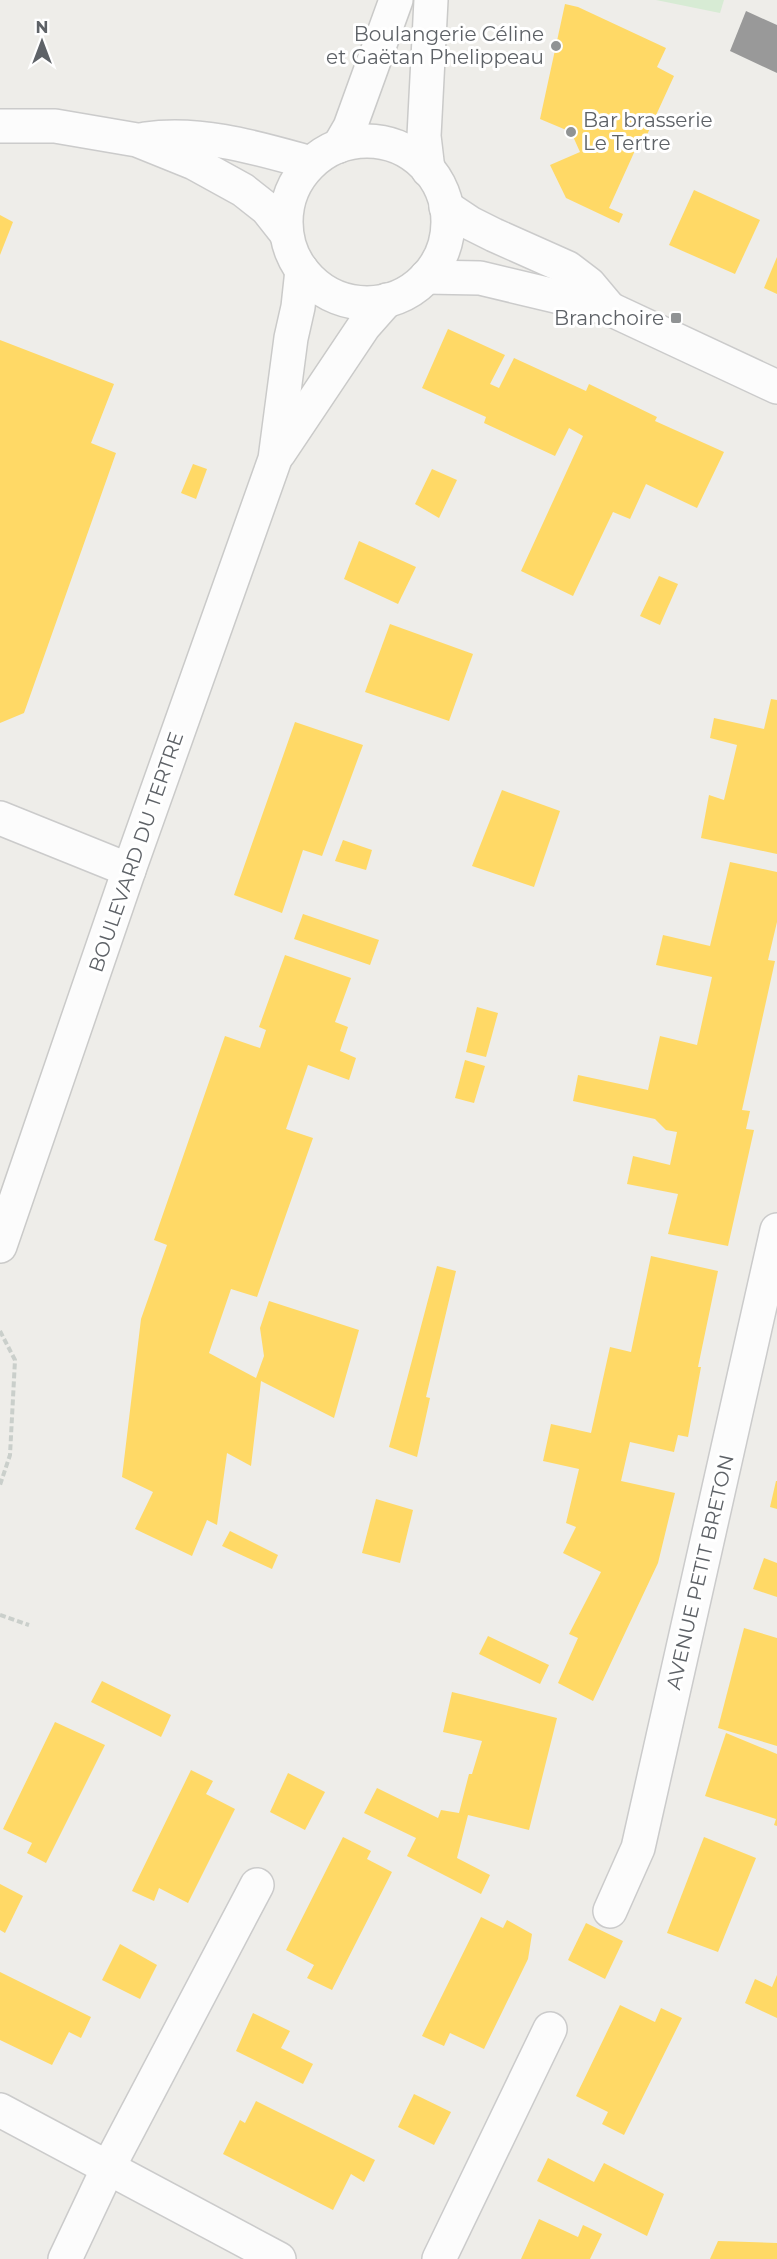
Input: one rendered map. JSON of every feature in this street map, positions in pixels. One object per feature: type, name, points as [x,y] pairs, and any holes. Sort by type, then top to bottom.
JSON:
[{"type":"street","points":[[339,146],[350,127],[396,0]]},
{"type":"street","points":[[429,170],[424,136],[431,0]]},
{"type":"street","points":[[0,126],[55,126],[137,140],[194,163],[243,190],[267,209],[286,233]]},
{"type":"street","points":[[137,140],[167,136],[197,138],[244,144],[311,162]]},
{"type":"street","points":[[368,141],[388,144],[406,151],[429,170],[440,188],[446,207],[448,227],[444,247],[434,268],[409,291],[387,300],[356,302],[335,296],[317,285],[302,270],[292,253],[286,233],[286,211],[292,190],[311,162],[339,146],[368,141]]},
{"type":"street","points":[[446,207],[470,223],[568,268],[589,284],[610,309]]},
{"type":"street","name":"BOULEVARD DU TERTRE","points":[[0,1246],[129,870],[275,459],[302,270]]},
{"type":"street","points":[[426,277],[480,278],[610,309],[777,387]]},
{"type":"street","name":"BOULEVARD DU TERTRE","points":[[275,459],[358,334],[387,300]]},
{"type":"street","points":[[0,818],[129,870]]},
{"type":"street","name":"AVENUE PETIT BRETON","points":[[610,1911],[638,1848],[777,1230]]},
{"type":"street","points":[[65,2259],[108,2168],[258,1885]]},
{"type":"street","points":[[439,2259],[550,2029]]},
{"type":"street","points":[[0,2110],[279,2259]]},
{"type":"path","points":[[0,1331],[15,1360],[10,1455],[0,1485]]},
{"type":"path","points":[[0,1615],[29,1625]]},
{"type":"green space","points":[[656,0],[724,0],[720,13]]},
{"type":"building: Logements","points":[[565,4],[578,7],[666,48],[657,67],[674,76],[646,137],[642,135],[609,208],[623,214],[619,223],[566,198],[550,165],[580,152],[571,132],[540,119]]},
{"type":"building: Logements","points":[[694,190],[760,220],[735,274],[669,245]]},
{"type":"building: Logements","points":[[0,215],[13,222],[0,255]]},
{"type":"building: Logements","points":[[777,257],[777,294],[764,288]]},
{"type":"building: Logements","points":[[448,329],[505,355],[490,384],[499,388],[514,358],[586,391],[589,384],[657,417],[655,421],[724,452],[697,508],[646,484],[630,519],[613,512],[573,596],[521,571],[583,436],[569,428],[555,456],[484,423],[486,417],[422,388]]},
{"type":"building: Logements","points":[[0,340],[114,384],[91,443],[116,453],[24,713],[0,723]]},
{"type":"building: Logements","points":[[193,464],[207,469],[196,499],[181,493]]},
{"type":"building: Logements","points":[[432,469],[457,480],[439,518],[415,504]]},
{"type":"building: Logements","points":[[359,541],[416,567],[398,604],[344,579]]},
{"type":"building: Logements","points":[[659,576],[678,584],[660,625],[640,616]]},
{"type":"building: Logements","points":[[390,624],[473,654],[449,721],[365,692]]},
{"type":"building: Logements","points":[[771,699],[777,700],[777,854],[701,838],[709,795],[724,800],[737,745],[710,738],[714,718],[764,729]]},
{"type":"building: Logements","points":[[295,722],[363,745],[322,856],[303,850],[282,913],[234,895]]},
{"type":"building: Logements","points":[[502,790],[560,811],[534,887],[472,866]]},
{"type":"building: Logements","points":[[343,840],[372,850],[366,870],[335,861]]},
{"type":"building: Logements","points":[[730,862],[777,872],[777,922],[768,960],[775,961],[742,1110],[750,1111],[746,1129],[754,1130],[728,1246],[668,1234],[678,1194],[627,1184],[633,1156],[670,1165],[677,1132],[666,1130],[655,1119],[573,1101],[578,1075],[648,1090],[660,1036],[697,1045],[712,977],[656,965],[663,935],[710,946]]},
{"type":"building: Logements","points":[[303,914],[379,940],[370,965],[294,939]]},
{"type":"building: Logements","points":[[285,955],[351,978],[335,1022],[348,1027],[340,1051],[356,1058],[349,1080],[308,1065],[286,1129],[313,1138],[257,1297],[231,1289],[209,1353],[256,1378],[264,1356],[260,1328],[269,1301],[359,1330],[334,1418],[261,1381],[251,1466],[227,1453],[217,1525],[207,1520],[192,1556],[135,1529],[153,1492],[122,1477],[141,1319],[167,1245],[154,1240],[225,1036],[260,1048],[266,1030],[259,1027]]},
{"type":"building: Logements","points":[[477,1007],[498,1013],[486,1057],[466,1052]]},
{"type":"building: Logements","points":[[465,1060],[485,1066],[474,1103],[455,1098]]},
{"type":"building: Logements","points":[[651,1256],[718,1271],[698,1367],[701,1367],[688,1437],[678,1435],[674,1452],[630,1442],[621,1481],[675,1493],[658,1563],[593,1701],[558,1683],[578,1638],[569,1634],[601,1572],[563,1553],[576,1527],[566,1523],[579,1469],[543,1461],[551,1424],[591,1433],[610,1347],[631,1352]]},
{"type":"building: Logements","points":[[437,1266],[456,1271],[426,1397],[430,1398],[417,1457],[389,1447]]},
{"type":"building: Logements","points":[[777,1481],[777,1509],[770,1507]]},
{"type":"building: Logements","points":[[376,1499],[413,1510],[400,1563],[362,1553]]},
{"type":"building: Logements","points":[[230,1531],[278,1555],[272,1569],[222,1546]]},
{"type":"building: Logements","points":[[764,1558],[777,1563],[777,1597],[753,1589]]},
{"type":"building: Logements","points":[[744,1628],[777,1638],[777,1746],[718,1728]]},
{"type":"building: Logements","points":[[488,1636],[549,1665],[540,1684],[479,1654]]},
{"type":"building: Logements","points":[[102,1681],[171,1715],[161,1737],[91,1702]]},
{"type":"building: Logements","points":[[452,1692],[557,1718],[529,1830],[468,1815],[457,1858],[490,1875],[481,1894],[407,1856],[416,1838],[364,1813],[377,1788],[438,1818],[441,1810],[459,1813],[469,1774],[472,1774],[482,1741],[443,1732]]},
{"type":"building: Logements","points":[[55,1722],[105,1745],[46,1863],[27,1853],[32,1843],[3,1829]]},
{"type":"building: Logements","points":[[726,1733],[777,1754],[777,1826],[774,1825],[776,1819],[705,1796]]},
{"type":"building: Logements","points":[[191,1770],[213,1781],[206,1794],[235,1809],[188,1903],[159,1888],[154,1901],[132,1891]]},
{"type":"building: Logements","points":[[288,1773],[325,1792],[305,1830],[270,1812]]},
{"type":"building: Logements","points":[[343,1837],[371,1851],[367,1859],[392,1872],[332,1990],[307,1978],[314,1965],[286,1950]]},
{"type":"building: Logements","points":[[704,1837],[756,1858],[718,1952],[667,1933]]},
{"type":"building: Logements","points":[[0,1884],[23,1896],[5,1933],[0,1930]]},
{"type":"building: Logements","points":[[481,1917],[503,1928],[507,1920],[532,1934],[528,1959],[484,2049],[450,2033],[444,2046],[422,2036]]},
{"type":"building: Logements","points":[[586,1923],[623,1941],[605,1979],[568,1960]]},
{"type":"building: Logements","points":[[120,1944],[157,1965],[140,1999],[102,1980]]},
{"type":"building: Logements","points":[[0,1972],[91,2017],[81,2038],[69,2032],[52,2065],[0,2040]]},
{"type":"building: Logements","points":[[777,1975],[777,2018],[745,2003],[755,1979],[772,1987]]},
{"type":"building: Logements","points":[[620,2005],[655,2022],[661,2008],[682,2018],[624,2135],[602,2124],[608,2112],[576,2096]]},
{"type":"building: Logements","points":[[253,2013],[290,2031],[281,2048],[313,2064],[303,2084],[236,2051]]},
{"type":"building: Logements","points":[[414,2094],[451,2112],[434,2145],[398,2127]]},
{"type":"building: Logements","points":[[256,2101],[375,2160],[364,2182],[351,2174],[333,2210],[223,2154],[240,2120],[245,2123]]},
{"type":"building: Logements","points":[[548,2158],[594,2182],[604,2163],[664,2194],[647,2236],[537,2181]]},
{"type":"building: Logements","points":[[539,2219],[578,2237],[583,2225],[602,2234],[590,2259],[521,2259]]},
{"type":"building: Logements","points":[[718,2241],[777,2243],[777,2259],[710,2259]]},
{"type":"building: Industrie","points":[[746,11],[777,25],[777,73],[730,51]]},
{"type":"place","name":"Boulangerie Céline et Gaëtan Phelippeau","points":[[556,46]]},
{"type":"place","name":"Bar brasserie Le Tertre","points":[[571,132]]},
{"type":"place","name":"Branchoire","points":[[676,318]]}]
